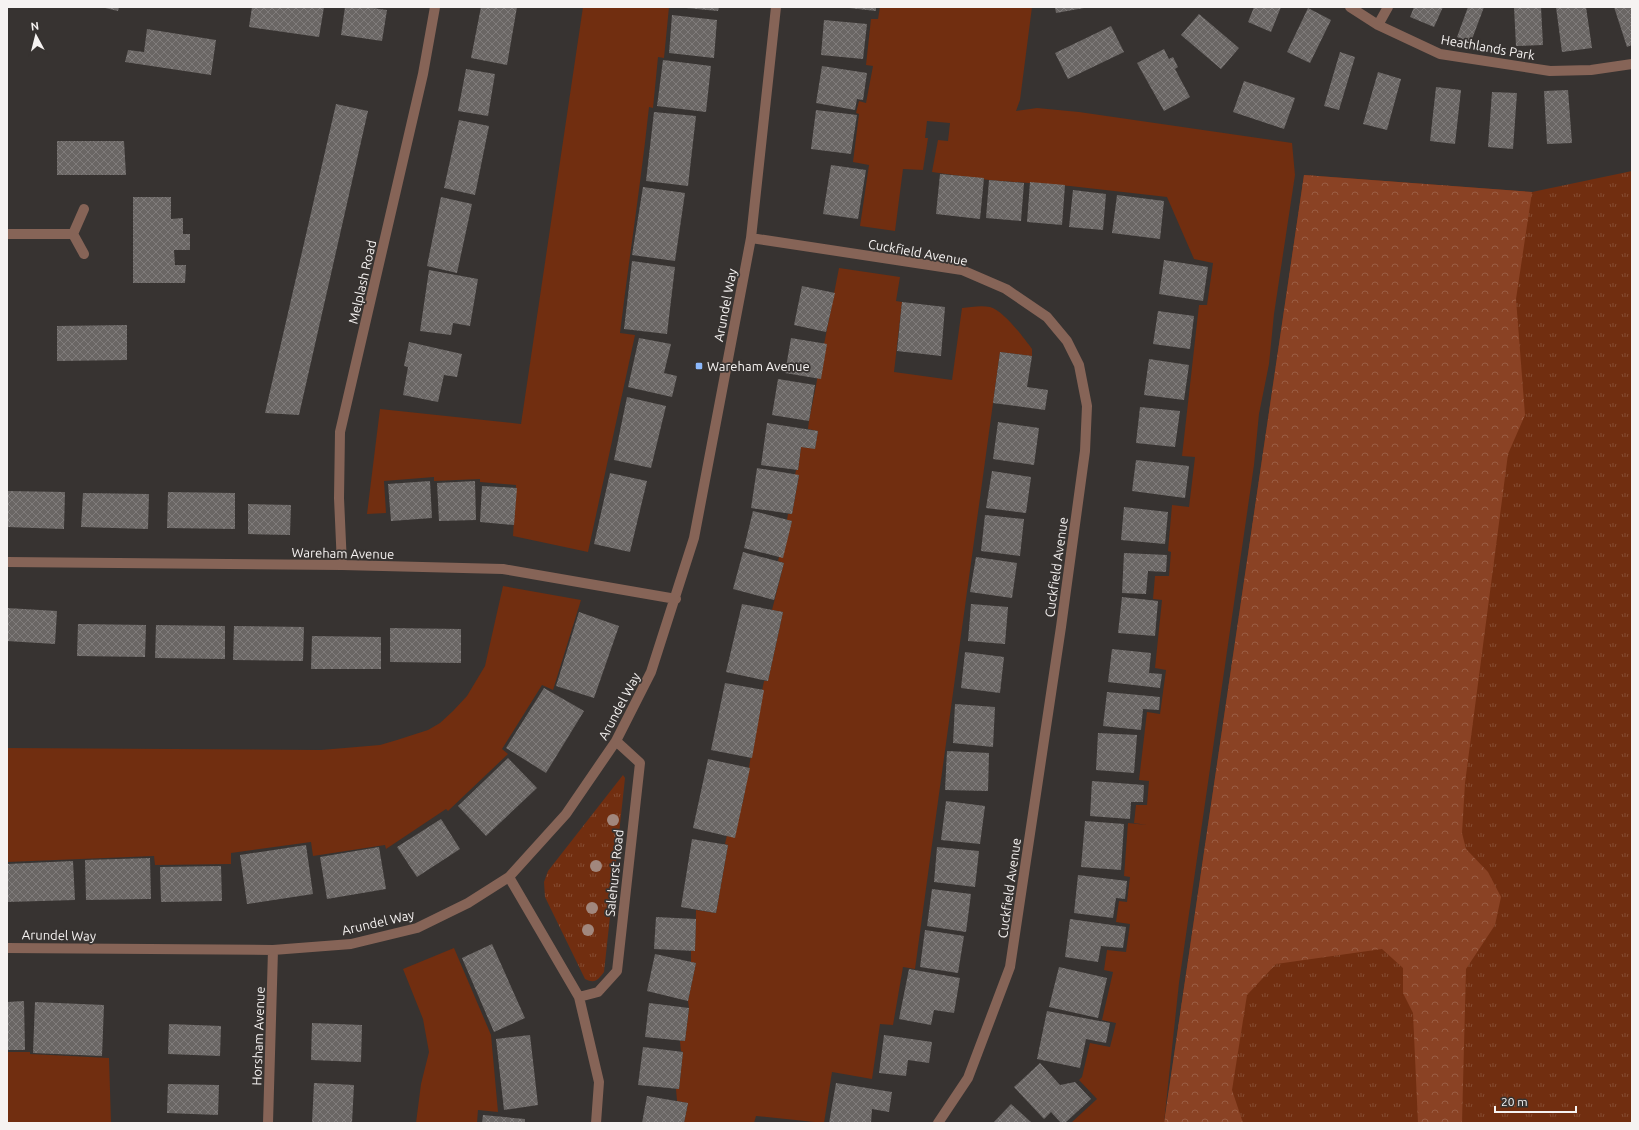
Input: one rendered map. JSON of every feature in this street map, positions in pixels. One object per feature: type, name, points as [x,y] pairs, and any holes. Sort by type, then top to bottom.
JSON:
[{"type":"street","name":"Melplash Road","points":[[342,565],[339,498],[340,432],[424,74],[435,7]]},
{"type":"street","name":"Arundel Way","points":[[7,948],[273,950],[351,944],[417,928],[468,903],[509,877],[566,814],[616,741],[651,672],[676,599],[694,538],[751,238],[776,7]]},
{"type":"street","name":"Heathlands Park","points":[[1350,7],[1378,25],[1440,54],[1509,66],[1557,71],[1591,70],[1632,64]]},
{"type":"street","points":[[1378,25],[1388,7]]},
{"type":"street","points":[[73,234],[84,209]]},
{"type":"street","points":[[7,234],[73,234]]},
{"type":"street","points":[[73,234],[84,254]]},
{"type":"street","name":"Cuckfield Avenue","points":[[751,238],[962,270],[1006,289],[1047,317],[1067,341],[1079,365],[1088,406],[1083,466],[1010,967],[968,1078],[938,1123]]},
{"type":"street","name":"Wareham Avenue","points":[[7,562],[342,565],[503,569],[676,599]]},
{"type":"street","name":"Salehurst Road","points":[[579,996],[598,992],[617,972],[640,763],[616,741]]},
{"type":"street","points":[[509,877],[579,996],[599,1082],[596,1123]]},
{"type":"street","name":"Horsham Avenue","points":[[268,1123],[273,950]]},
{"type":"green space","points":[[583,7],[669,7],[664,58],[658,57],[653,108],[649,107],[620,333],[635,335],[588,552],[513,536],[516,485],[480,482],[480,479],[434,481],[434,477],[384,481],[386,513],[367,514],[380,409],[521,424]]},
{"type":"green space","points":[[880,7],[1032,7],[1020,100],[1016,111],[1037,108],[1079,112],[1292,143],[1295,175],[1274,314],[1269,364],[1259,414],[1254,465],[1179,983],[1164,1123],[1071,1123],[1097,1099],[1079,1080],[1082,1077],[1090,1043],[1110,1047],[1116,1023],[1102,1020],[1113,972],[1104,970],[1107,950],[1126,952],[1130,924],[1116,922],[1119,901],[1127,902],[1130,877],[1124,876],[1128,823],[1147,825],[1134,823],[1136,805],[1147,805],[1149,781],[1139,780],[1147,712],[1160,714],[1166,670],[1155,668],[1162,600],[1153,599],[1155,576],[1169,576],[1171,552],[1168,551],[1172,505],[1189,507],[1195,457],[1182,456],[1199,305],[1207,305],[1213,263],[1194,259],[1167,197],[1070,186],[989,180],[932,172],[938,140],[948,141],[950,123],[927,121],[925,138],[928,138],[923,170],[903,169],[895,231],[860,226],[869,165],[853,162],[859,114],[856,113],[859,101],[866,103],[873,66],[866,65],[871,19],[878,19]]},
{"type":"green space","points":[[1632,171],[1632,1123],[1164,1123],[1304,175],[1532,192]]},
{"type":"green space","points":[[1304,175],[1532,192],[1516,299],[1525,415],[1508,454],[1465,783],[1462,833],[1466,849],[1488,872],[1501,897],[1495,925],[1466,969],[1462,1123],[1418,1123],[1413,1013],[1403,993],[1403,968],[1382,949],[1276,964],[1247,995],[1232,1090],[1243,1123],[1164,1123]]},
{"type":"green space","points":[[839,268],[900,277],[896,301],[902,302],[894,372],[952,380],[962,308],[983,306],[995,309],[1013,325],[1024,338],[1032,349],[1032,356],[1000,352],[915,969],[903,967],[893,1025],[880,1024],[872,1079],[832,1072],[824,1123],[756,1116],[754,1123],[684,1123],[688,1103],[677,1101],[676,1089],[679,1089],[683,1052],[681,1051],[680,1041],[685,1041],[689,1008],[688,1001],[696,963],[691,962],[691,950],[695,951],[696,910],[716,913],[728,845],[725,844],[727,835],[743,802],[764,681],[768,681],[783,612],[772,610],[784,563],[778,561],[792,521],[787,520],[788,514],[792,514],[799,476],[795,475],[796,470],[798,470],[801,447],[815,448],[818,431],[808,429],[809,421]]},
{"type":"green space","points":[[503,586],[581,600],[553,690],[542,685],[502,749],[508,754],[448,811],[446,809],[386,849],[385,845],[313,856],[311,842],[231,853],[231,864],[155,865],[154,856],[7,862],[7,748],[321,750],[380,745],[428,730],[440,723],[467,696],[485,666]]},
{"type":"green space","points":[[623,775],[625,778],[604,972],[598,979],[591,981],[585,979],[545,897],[544,882],[548,871]]},
{"type":"green space","points":[[454,948],[491,1035],[498,1112],[478,1110],[477,1123],[416,1123],[421,1084],[429,1052],[423,1019],[403,969]]},
{"type":"green space","points":[[7,1052],[30,1052],[30,1054],[109,1058],[111,1123],[7,1123]]},
{"type":"building","points":[[101,7],[119,7],[118,11]]},
{"type":"building","points":[[252,7],[324,7],[319,37],[249,27]]},
{"type":"building","points":[[345,7],[365,7],[387,10],[382,41],[341,35]]},
{"type":"building","points":[[481,7],[517,7],[507,65],[471,58]]},
{"type":"building","points":[[676,7],[719,7],[718,11]]},
{"type":"building","points":[[840,7],[876,7],[876,11]]},
{"type":"building","points":[[1055,7],[1084,7],[1084,8],[1056,13]]},
{"type":"building","points":[[1254,7],[1281,7],[1271,32],[1248,22]]},
{"type":"building","points":[[1414,7],[1443,7],[1434,27],[1410,17]]},
{"type":"building","points":[[1468,7],[1484,7],[1471,42],[1457,37]]},
{"type":"building","points":[[1514,7],[1541,7],[1543,45],[1516,46]]},
{"type":"building","points":[[1556,7],[1586,7],[1592,48],[1562,52]]},
{"type":"building","points":[[1614,7],[1632,7],[1632,45],[1627,47]]},
{"type":"building","points":[[1308,8],[1331,20],[1310,63],[1287,52]]},
{"type":"building","points":[[1199,14],[1239,48],[1221,69],[1181,35]]},
{"type":"building","points":[[672,15],[717,20],[714,58],[669,53]]},
{"type":"building","points":[[824,20],[867,24],[863,59],[821,55]]},
{"type":"building","points":[[1111,26],[1124,52],[1068,79],[1055,53]]},
{"type":"building","points":[[147,29],[216,40],[211,75],[125,62],[128,50],[144,52]]},
{"type":"building","points":[[1164,49],[1169,59],[1173,57],[1178,67],[1175,69],[1190,97],[1164,111],[1137,63]]},
{"type":"building","points":[[1340,52],[1355,57],[1339,110],[1324,106]]},
{"type":"building","points":[[663,60],[711,66],[706,112],[657,106]]},
{"type":"building","points":[[822,66],[867,73],[863,100],[857,99],[855,110],[816,103]]},
{"type":"building","points":[[466,69],[495,74],[488,116],[458,111]]},
{"type":"building","points":[[1378,72],[1401,79],[1387,130],[1363,124]]},
{"type":"building","points":[[1244,81],[1295,98],[1284,129],[1233,112]]},
{"type":"building","points":[[1436,87],[1461,90],[1455,144],[1430,141]]},
{"type":"building","points":[[1568,90],[1572,143],[1547,144],[1544,91]]},
{"type":"building","points":[[1492,92],[1517,93],[1513,149],[1488,147]]},
{"type":"building","points":[[336,104],[368,111],[299,415],[265,413]]},
{"type":"building","points":[[816,110],[857,115],[851,154],[811,149]]},
{"type":"building","points":[[654,112],[696,116],[688,186],[646,181]]},
{"type":"building","points":[[459,120],[489,126],[475,195],[444,188]]},
{"type":"building","points":[[57,141],[124,141],[126,175],[57,175]]},
{"type":"building","points":[[831,165],[866,170],[858,219],[823,214]]},
{"type":"building","points":[[940,174],[984,178],[980,219],[936,214]]},
{"type":"building","points":[[989,180],[1024,183],[1021,221],[986,218]]},
{"type":"building","points":[[1030,182],[1065,185],[1062,225],[1027,222]]},
{"type":"building","points":[[643,187],[685,193],[675,261],[632,255]]},
{"type":"building","points":[[1073,190],[1106,194],[1103,230],[1069,227]]},
{"type":"building","points":[[1117,195],[1164,201],[1160,239],[1112,233]]},
{"type":"building","points":[[133,197],[171,197],[171,219],[183,218],[183,234],[190,234],[190,250],[174,250],[175,265],[186,265],[185,283],[133,283]]},
{"type":"building","points":[[441,197],[472,204],[457,273],[427,266]]},
{"type":"building","points":[[1164,260],[1208,267],[1203,301],[1159,294]]},
{"type":"building","points":[[632,261],[675,267],[667,334],[624,329]]},
{"type":"building","points":[[429,270],[478,279],[470,326],[453,323],[451,335],[420,331]]},
{"type":"building","points":[[802,286],[835,293],[826,332],[794,325]]},
{"type":"building","points":[[902,302],[945,307],[941,356],[897,351]]},
{"type":"building","points":[[1158,311],[1194,316],[1190,349],[1153,344]]},
{"type":"building","points":[[127,325],[127,360],[57,361],[57,326]]},
{"type":"building","points":[[639,338],[671,344],[664,373],[677,376],[672,397],[628,387]]},
{"type":"building","points":[[791,338],[827,344],[821,379],[785,373]]},
{"type":"building","points":[[409,342],[462,354],[457,377],[444,375],[438,402],[403,395],[408,367],[404,366]]},
{"type":"building","points":[[1000,352],[1032,356],[1027,387],[1048,390],[1045,410],[993,403]]},
{"type":"building","points":[[1149,359],[1189,365],[1184,400],[1144,395]]},
{"type":"building","points":[[778,379],[815,385],[809,421],[772,415]]},
{"type":"building","points":[[627,397],[666,406],[651,468],[614,460]]},
{"type":"building","points":[[1140,407],[1180,411],[1175,447],[1136,443]]},
{"type":"building","points":[[998,422],[1039,428],[1034,465],[993,459]]},
{"type":"building","points":[[767,423],[818,431],[815,449],[801,447],[798,470],[761,465]]},
{"type":"building","points":[[1136,460],[1189,466],[1185,498],[1132,491]]},
{"type":"building","points":[[757,468],[799,475],[792,514],[751,508]]},
{"type":"building","points":[[992,471],[1031,477],[1026,513],[986,508]]},
{"type":"building","points":[[610,473],[647,481],[630,552],[594,544]]},
{"type":"building","points":[[430,481],[432,518],[391,521],[388,484]]},
{"type":"building","points":[[475,481],[476,520],[439,521],[437,483]]},
{"type":"building","points":[[482,486],[517,488],[514,525],[480,522]]},
{"type":"building","points":[[7,491],[65,492],[64,529],[7,527]]},
{"type":"building","points":[[168,492],[235,493],[235,529],[167,528]]},
{"type":"building","points":[[83,493],[149,494],[148,529],[81,527]]},
{"type":"building","points":[[248,504],[291,505],[290,535],[248,534]]},
{"type":"building","points":[[1124,507],[1168,512],[1165,544],[1121,540]]},
{"type":"building","points":[[753,511],[792,521],[783,558],[744,548]]},
{"type":"building","points":[[985,515],[1024,519],[1020,556],[981,551]]},
{"type":"building","points":[[743,552],[784,563],[774,600],[733,589]]},
{"type":"building","points":[[1124,553],[1167,555],[1166,572],[1148,571],[1146,594],[1122,593]]},
{"type":"building","points":[[976,557],[1017,563],[1012,598],[970,592]]},
{"type":"building","points":[[1122,597],[1158,601],[1155,636],[1118,633]]},
{"type":"building","points":[[742,604],[783,612],[768,681],[726,672]]},
{"type":"building","points":[[971,604],[1008,607],[1005,644],[968,641]]},
{"type":"building","points":[[7,608],[57,611],[55,644],[7,641]]},
{"type":"building","points":[[579,612],[619,626],[594,698],[556,686]]},
{"type":"building","points":[[78,624],[146,625],[145,657],[77,656]]},
{"type":"building","points":[[156,625],[225,626],[225,659],[155,658]]},
{"type":"building","points":[[234,626],[304,627],[303,661],[233,660]]},
{"type":"building","points":[[390,628],[461,629],[461,663],[390,662]]},
{"type":"building","points":[[312,636],[381,637],[381,669],[311,669]]},
{"type":"building","points":[[1112,649],[1151,653],[1149,673],[1162,674],[1160,688],[1108,682]]},
{"type":"building","points":[[965,652],[1004,657],[1000,693],[961,688]]},
{"type":"building","points":[[725,683],[764,690],[752,758],[711,750]]},
{"type":"building","points":[[544,688],[584,711],[546,773],[506,748]]},
{"type":"building","points":[[1107,692],[1160,697],[1159,710],[1143,709],[1141,730],[1103,726]]},
{"type":"building","points":[[955,704],[995,707],[993,747],[953,743]]},
{"type":"building","points":[[1098,733],[1137,735],[1134,773],[1096,770]]},
{"type":"building","points":[[947,751],[989,753],[988,791],[945,790]]},
{"type":"building","points":[[508,758],[537,788],[486,836],[458,806]]},
{"type":"building","points":[[708,759],[750,768],[735,838],[693,828]]},
{"type":"building","points":[[1092,781],[1144,785],[1143,802],[1131,802],[1130,819],[1090,816]]},
{"type":"building","points":[[946,801],[985,806],[980,844],[941,840]]},
{"type":"building","points":[[441,819],[460,849],[417,877],[397,847]]},
{"type":"building","points":[[1085,821],[1124,824],[1121,870],[1081,867]]},
{"type":"building","points":[[692,839],[728,845],[716,913],[681,907]]},
{"type":"building","points":[[306,845],[313,894],[247,904],[240,855]]},
{"type":"building","points":[[379,847],[386,889],[327,899],[320,857]]},
{"type":"building","points":[[937,847],[979,851],[975,887],[934,882]]},
{"type":"building","points":[[150,858],[151,899],[86,900],[85,860]]},
{"type":"building","points":[[73,861],[75,900],[7,902],[7,864]]},
{"type":"building","points":[[221,866],[222,901],[161,902],[160,867]]},
{"type":"building","points":[[1078,875],[1127,881],[1125,899],[1116,898],[1113,918],[1074,913]]},
{"type":"building","points":[[932,889],[971,894],[966,932],[927,926]]},
{"type":"building","points":[[656,917],[696,919],[695,951],[654,949]]},
{"type":"building","points":[[1070,919],[1126,927],[1123,948],[1101,946],[1098,962],[1065,957]]},
{"type":"building","points":[[925,930],[964,936],[958,973],[920,967]]},
{"type":"building","points":[[492,944],[525,1018],[494,1032],[462,958]]},
{"type":"building","points":[[655,954],[696,963],[688,1001],[647,991]]},
{"type":"building","points":[[1059,967],[1107,978],[1098,1018],[1049,1007]]},
{"type":"building","points":[[909,969],[960,978],[954,1013],[934,1010],[931,1025],[899,1019]]},
{"type":"building","points":[[24,1001],[25,1050],[7,1050],[7,1002]]},
{"type":"building","points":[[35,1002],[104,1005],[102,1056],[33,1053]]},
{"type":"building","points":[[649,1003],[689,1008],[685,1041],[645,1037]]},
{"type":"building","points":[[1047,1011],[1110,1023],[1106,1043],[1086,1039],[1080,1068],[1037,1059]]},
{"type":"building","points":[[312,1023],[362,1025],[361,1062],[311,1060]]},
{"type":"building","points":[[169,1024],[221,1026],[220,1056],[168,1054]]},
{"type":"building","points":[[530,1035],[538,1105],[504,1110],[496,1039]]},
{"type":"building","points":[[884,1035],[932,1042],[929,1063],[908,1060],[906,1076],[879,1073]]},
{"type":"building","points":[[643,1047],[683,1052],[679,1089],[638,1085]]},
{"type":"building","points":[[1040,1063],[1060,1085],[1075,1082],[1091,1099],[1065,1123],[1061,1123],[1051,1112],[1044,1119],[1014,1087]]},
{"type":"building","points":[[314,1083],[354,1085],[352,1123],[312,1123]]},
{"type":"building","points":[[836,1083],[892,1092],[889,1112],[872,1109],[871,1123],[829,1123]]},
{"type":"building","points":[[168,1084],[219,1085],[218,1115],[167,1113]]},
{"type":"building","points":[[647,1096],[688,1103],[684,1123],[642,1123]]},
{"type":"building","points":[[1011,1104],[1020,1112],[1032,1123],[993,1123]]},
{"type":"building","points":[[483,1115],[525,1119],[525,1123],[482,1123]]},
{"type":"place","name":"Wareham Avenue","points":[[699,366]]}]
